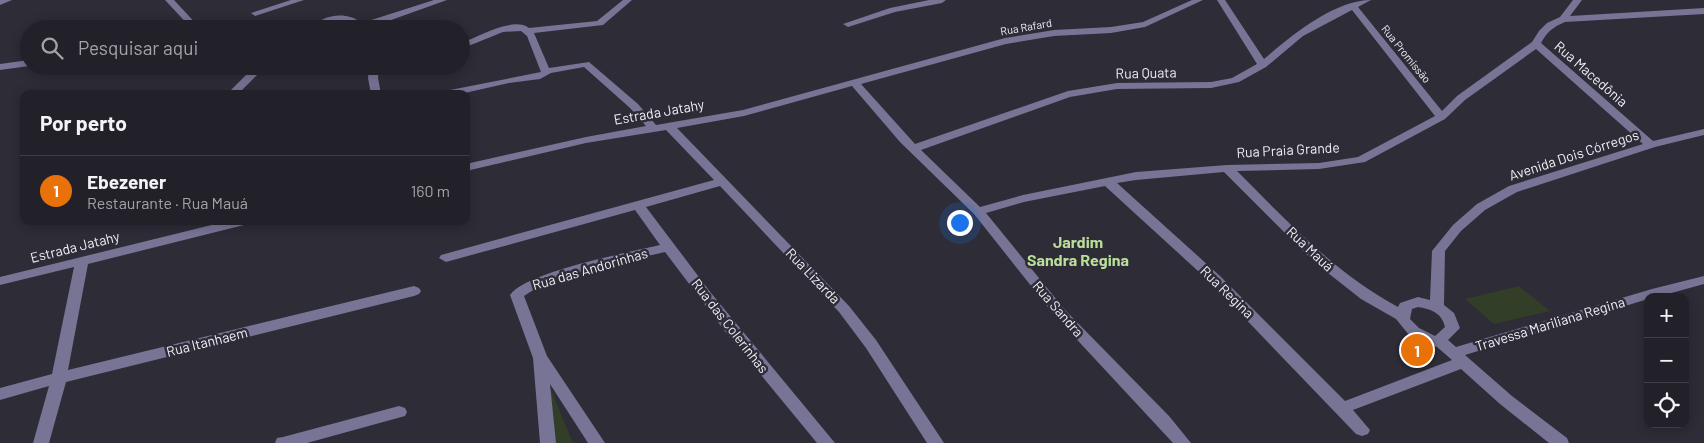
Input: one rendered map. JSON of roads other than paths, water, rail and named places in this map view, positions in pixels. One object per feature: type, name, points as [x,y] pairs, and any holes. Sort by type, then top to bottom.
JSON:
[{"type":"street","points":[[0,2],[8,0]]},
{"type":"street","points":[[169,0],[188,20]]},
{"type":"street","points":[[256,13],[300,0]]},
{"type":"street","points":[[383,20],[444,0]]},
{"type":"street","points":[[527,31],[600,23],[617,7],[628,0]]},
{"type":"street","points":[[848,24],[893,10],[942,0]]},
{"type":"street","name":"Rua Rafard","points":[[855,84],[1005,42],[1054,33],[1111,30],[1145,24],[1200,0]]},
{"type":"street","points":[[1221,0],[1263,65]]},
{"type":"street","name":"Rua Quata","points":[[913,149],[1068,94],[1117,86],[1211,85],[1235,80],[1263,65],[1300,34],[1333,15],[1367,0]]},
{"type":"street","name":"Rua Praia Grande","points":[[978,211],[1107,181],[1164,173],[1227,168],[1319,166],[1361,160],[1396,144],[1440,117],[1461,98],[1536,44],[1542,33],[1550,25],[1563,19],[1578,0]]},
{"type":"street","name":"Rua Promissão","points":[[1353,6],[1440,117]]},
{"type":"street","points":[[1563,19],[1704,11]]},
{"type":"street","points":[[329,20],[348,17],[352,20]]},
{"type":"street","points":[[470,42],[489,33],[512,26],[524,28],[546,71]]},
{"type":"street","name":"Rua Macedônia","points":[[1536,44],[1651,145]]},
{"type":"street","points":[[0,67],[20,64]]},
{"type":"street","points":[[463,90],[509,80],[540,76],[545,74],[546,71],[583,64],[634,106],[654,128]]},
{"type":"street","points":[[236,90],[252,75]]},
{"type":"street","points":[[373,75],[375,90]]},
{"type":"street","name":"Estrada Jatahy","points":[[470,167],[586,140],[744,113],[855,84]]},
{"type":"street","name":"Rua Sandra","points":[[855,84],[913,149],[978,211],[1060,312],[1183,443]]},
{"type":"street","name":"Rua Lizarda","points":[[669,126],[844,309],[870,344],[936,443]]},
{"type":"street","name":"Avenida Dois Córregos","points":[[1437,306],[1439,251],[1457,228],[1482,207],[1513,189],[1651,145],[1704,132]]},
{"type":"street","name":"Rua Mauá","points":[[1227,168],[1319,259],[1366,296],[1404,317]]},
{"type":"street","name":"Rua Regina","points":[[1107,181],[1215,279],[1362,430]]},
{"type":"street","points":[[446,258],[722,182]]},
{"type":"street","name":"Rua das Colerinhas","points":[[638,205],[668,247],[761,366],[827,443]]},
{"type":"street","name":"Estrada Jatahy","points":[[0,281],[228,225]]},
{"type":"street","name":"Rua das Andorinhas","points":[[548,443],[540,358],[517,295],[522,289],[550,278],[668,247]]},
{"type":"street","points":[[41,443],[59,378],[82,261]]},
{"type":"street","name":"Travessa Mariliana Regina","points":[[1458,358],[1657,292],[1704,280]]},
{"type":"street","name":"Rua Itanhaem","points":[[0,394],[414,291]]},
{"type":"street","points":[[1418,302],[1437,306],[1451,319],[1453,328],[1440,341],[1436,342],[1420,337],[1403,320],[1405,306],[1418,302]]},
{"type":"street","points":[[1440,341],[1506,400],[1561,443]]},
{"type":"street","points":[[540,358],[597,443]]},
{"type":"street","points":[[1342,408],[1458,358]]},
{"type":"street","points":[[283,443],[399,412]]},
{"type":"place","name":"Ebezener","points":[[1417,350]]},
{"type":"district","name":"Jardim Sandra Regina","points":[[1078,251]]}]
